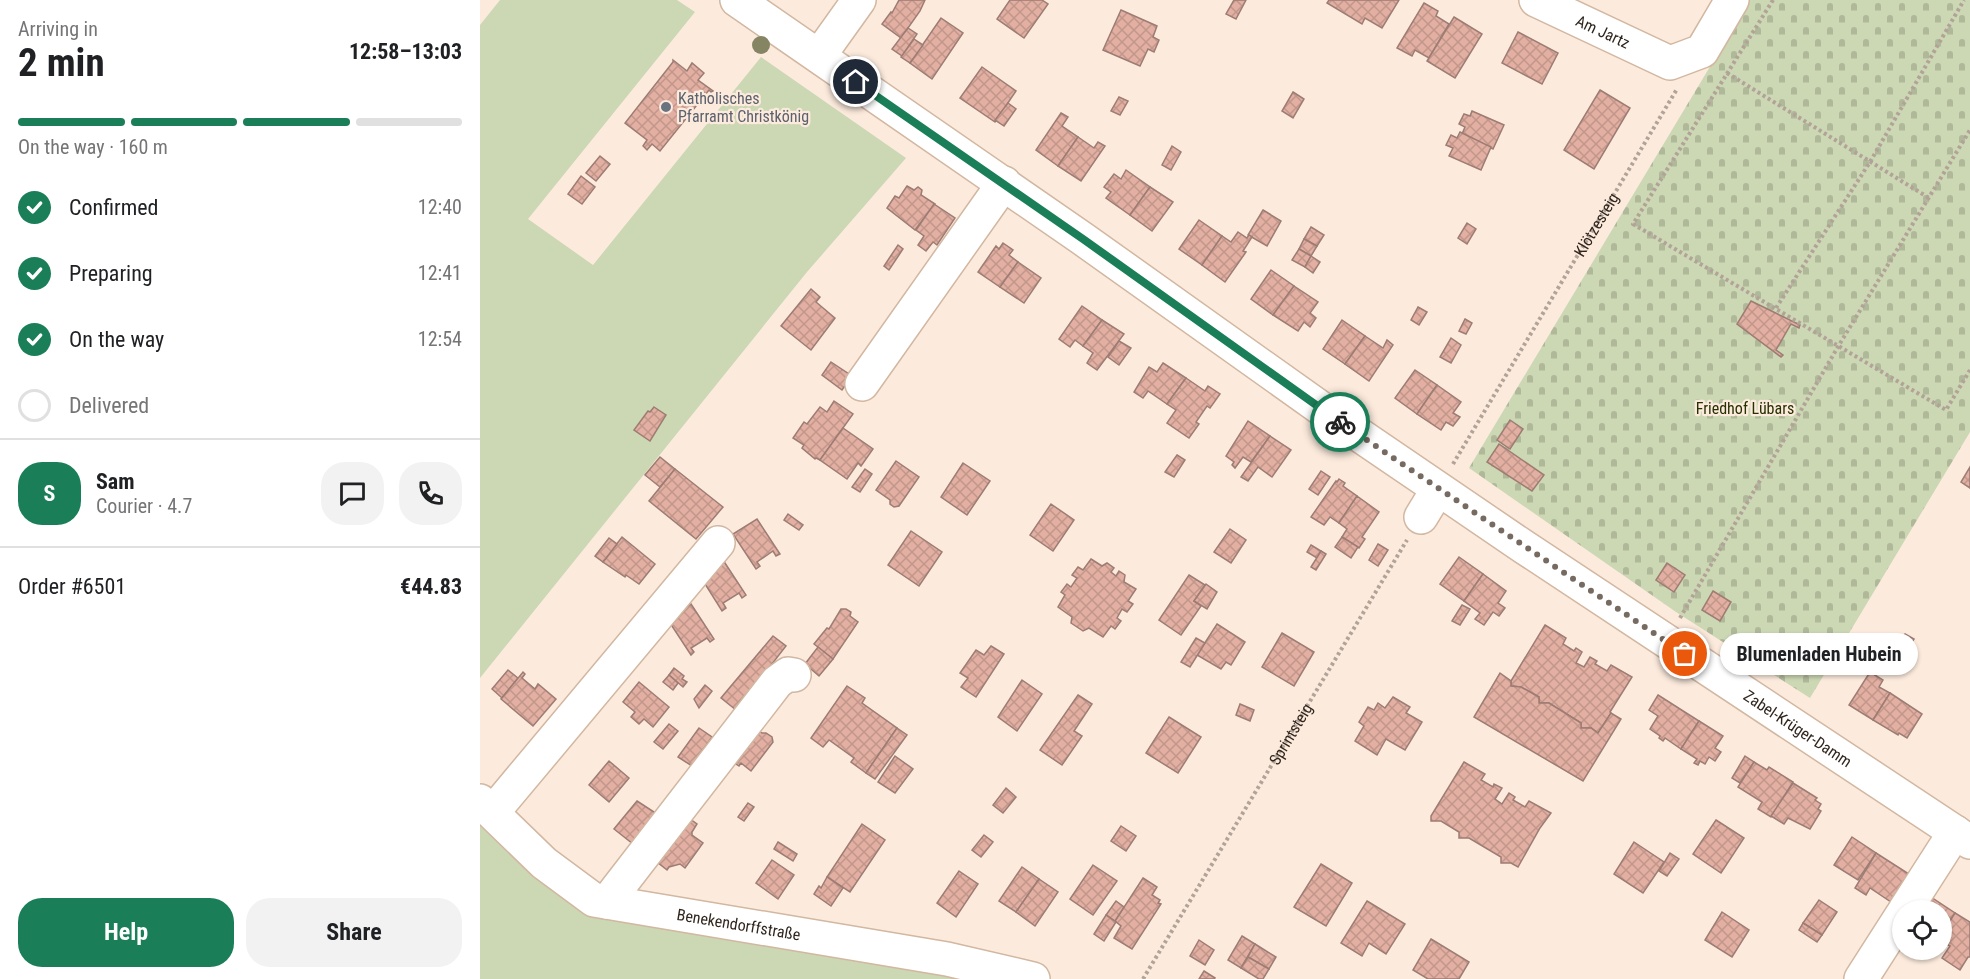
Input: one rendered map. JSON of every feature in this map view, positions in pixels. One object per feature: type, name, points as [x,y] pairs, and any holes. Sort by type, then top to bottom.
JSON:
[{"type":"street","name":"Zabel-Krüger-Damm","points":[[737,0],[1004,183],[1336,419],[1445,476],[1665,641],[1963,837]]},
{"type":"street","points":[[819,56],[860,0]]},
{"type":"street","name":"Am Jartz","points":[[1536,0],[1670,63]]},
{"type":"street","points":[[1670,63],[1702,51],[1732,0]]},
{"type":"street","points":[[862,384],[1004,183]]},
{"type":"street","points":[[1421,517],[1445,476]]},
{"type":"street","points":[[486,806],[718,543]]},
{"type":"street","points":[[607,902],[777,682],[788,674],[794,675]]},
{"type":"street","name":"Benekendorffstraße","points":[[486,806],[544,863],[594,900],[947,959],[1033,979]]},
{"type":"street","points":[[1913,900],[1963,837]]},
{"type":"street","points":[[1861,979],[1892,931]]},
{"type":"path","points":[[1773,0],[1632,224],[1946,410],[1970,370]]},
{"type":"path","points":[[1776,308],[1870,162],[1964,0]]},
{"type":"path","name":"Klötzesteig","points":[[1445,476],[1678,87],[1670,63]]},
{"type":"path","points":[[1727,73],[1929,198]]},
{"type":"path","points":[[1665,641],[1839,345],[1970,130]]},
{"type":"path","name":"Sprintsteig","points":[[1143,979],[1421,517]]},
{"type":"green space","points":[[500,0],[677,0],[695,12],[528,219],[593,265],[761,57],[906,158],[807,272],[480,678],[480,25]]},
{"type":"green space","name":"Friedhof Lübars","points":[[1750,0],[1970,0],[1970,432],[1810,698],[1676,612],[1469,468]]},
{"type":"green space","points":[[480,812],[543,873],[975,979],[480,979]]},
{"type":"building","points":[[899,0],[925,0],[901,38],[882,24],[892,13]]},
{"type":"building","points":[[1010,0],[1042,0],[1048,4],[1024,38],[997,19]]},
{"type":"building","points":[[1234,0],[1246,0],[1236,19],[1226,14]]},
{"type":"building","points":[[1329,0],[1399,0],[1382,28],[1365,18],[1362,24],[1327,3]]},
{"type":"building","points":[[1424,3],[1438,11],[1436,16],[1449,24],[1429,58],[1415,50],[1412,56],[1397,48]]},
{"type":"building","points":[[1121,10],[1157,26],[1153,37],[1159,40],[1154,52],[1148,49],[1140,66],[1103,50]]},
{"type":"building","points":[[1454,17],[1482,34],[1455,78],[1427,61]]},
{"type":"building","points":[[941,18],[963,33],[932,79],[910,63]]},
{"type":"building","points":[[908,28],[917,34],[902,56],[892,49]]},
{"type":"building","points":[[1518,32],[1558,53],[1542,84],[1502,63]]},
{"type":"building","points":[[914,39],[923,45],[910,63],[901,57]]},
{"type":"building","name":"Katholisches Pfarramt Christkönig","points":[[673,60],[687,71],[692,63],[704,73],[698,80],[713,91],[709,90],[660,151],[652,144],[647,150],[643,146],[647,140],[625,123]]},
{"type":"building","points":[[982,67],[1016,91],[995,122],[960,98]]},
{"type":"building","points":[[1600,90],[1630,108],[1594,169],[1564,150]]},
{"type":"building","points":[[1293,92],[1304,99],[1293,118],[1282,111]]},
{"type":"building","points":[[1119,97],[1128,101],[1120,115],[1111,111]]},
{"type":"building","points":[[1008,103],[1016,109],[1004,126],[995,120]]},
{"type":"building","points":[[1472,111],[1504,125],[1493,149],[1462,134],[1465,127],[1459,124],[1464,114],[1470,116]]},
{"type":"building","points":[[1061,113],[1068,117],[1062,126],[1078,137],[1058,166],[1036,150]]},
{"type":"building","points":[[1460,132],[1491,147],[1481,170],[1449,156],[1453,148],[1446,145],[1451,135],[1457,138]]},
{"type":"building","points":[[1078,137],[1094,148],[1098,142],[1105,146],[1081,181],[1058,166]]},
{"type":"building","points":[[1172,146],[1181,152],[1171,170],[1162,165]]},
{"type":"building","points":[[600,156],[610,164],[596,181],[586,173]]},
{"type":"building","points":[[1126,170],[1150,187],[1130,215],[1106,198],[1111,192],[1104,187],[1114,174],[1121,179]]},
{"type":"building","points":[[581,176],[595,187],[582,204],[568,194]]},
{"type":"building","points":[[907,186],[914,190],[918,187],[922,190],[921,195],[935,204],[915,230],[887,208],[895,196],[899,198]]},
{"type":"building","points":[[1150,187],[1173,202],[1152,231],[1130,215]]},
{"type":"building","points":[[934,204],[955,218],[937,245],[933,242],[926,251],[918,245],[924,236],[916,230]]},
{"type":"building","points":[[1263,210],[1281,221],[1267,246],[1248,235]]},
{"type":"building","points":[[1199,220],[1222,236],[1202,265],[1179,249]]},
{"type":"building","points":[[1467,223],[1476,229],[1467,244],[1458,238]]},
{"type":"building","points":[[1311,227],[1324,235],[1317,246],[1304,239]]},
{"type":"building","points":[[1238,232],[1247,238],[1249,235],[1252,237],[1243,251],[1246,252],[1225,282],[1202,265],[1222,236],[1231,242]]},
{"type":"building","points":[[1304,239],[1317,246],[1311,256],[1299,249]]},
{"type":"building","points":[[1003,243],[1013,250],[1009,255],[1018,262],[1000,287],[978,272],[996,246],[999,249]]},
{"type":"building","points":[[898,245],[903,249],[889,270],[884,266]]},
{"type":"building","points":[[1299,249],[1311,256],[1305,267],[1292,260]]},
{"type":"building","points":[[1311,256],[1320,262],[1313,273],[1305,267]]},
{"type":"building","points":[[1018,262],[1041,278],[1024,303],[1000,287]]},
{"type":"building","points":[[1271,270],[1294,286],[1273,315],[1251,299]]},
{"type":"building","points":[[1294,286],[1318,302],[1310,313],[1316,318],[1310,327],[1304,322],[1298,331],[1273,315]]},
{"type":"building","points":[[811,289],[820,297],[816,302],[835,318],[811,350],[781,326]]},
{"type":"building","points":[[1751,301],[1800,325],[1799,328],[1791,324],[1776,350],[1783,355],[1781,357],[1737,324]]},
{"type":"building","points":[[1082,306],[1102,320],[1083,346],[1075,340],[1070,347],[1059,339]]},
{"type":"building","points":[[1418,307],[1427,312],[1419,325],[1411,320]]},
{"type":"building","points":[[1465,319],[1472,323],[1466,334],[1459,331]]},
{"type":"building","points":[[1102,320],[1124,334],[1097,370],[1087,363],[1093,353],[1083,346]]},
{"type":"building","points":[[1342,320],[1365,336],[1345,364],[1323,349]]},
{"type":"building","points":[[1365,336],[1383,348],[1387,340],[1393,345],[1369,381],[1345,364]]},
{"type":"building","points":[[1451,338],[1461,345],[1451,363],[1440,357]]},
{"type":"building","points":[[1119,341],[1131,348],[1119,365],[1108,357]]},
{"type":"building","points":[[831,362],[852,376],[842,390],[822,375]]},
{"type":"building","points":[[1163,363],[1186,378],[1167,404],[1148,391],[1143,398],[1134,392],[1149,367],[1157,372]]},
{"type":"building","points":[[1415,370],[1437,385],[1417,414],[1395,398]]},
{"type":"building","points":[[1186,378],[1205,391],[1208,386],[1220,394],[1210,408],[1207,406],[1196,422],[1199,424],[1189,438],[1167,423],[1176,410],[1167,404]]},
{"type":"building","points":[[1437,385],[1461,402],[1453,413],[1460,417],[1453,426],[1446,422],[1441,430],[1417,414]]},
{"type":"building","points":[[834,401],[853,414],[820,460],[815,459],[802,448],[804,445],[793,438],[804,422],[807,424],[820,407],[827,412]]},
{"type":"building","points":[[654,407],[666,415],[650,441],[634,430],[648,411],[650,412]]},
{"type":"building","points":[[1510,420],[1523,429],[1510,449],[1497,440]]},
{"type":"building","points":[[1248,421],[1270,436],[1251,462],[1243,457],[1235,468],[1232,465],[1234,462],[1226,456]]},
{"type":"building","points":[[843,428],[873,449],[861,466],[858,463],[847,479],[820,460]]},
{"type":"building","points":[[1270,436],[1291,450],[1272,477],[1258,467],[1248,481],[1241,477]]},
{"type":"building","points":[[1499,444],[1544,475],[1532,491],[1487,462]]},
{"type":"building","points":[[1177,455],[1185,460],[1174,477],[1165,472]]},
{"type":"building","points":[[660,457],[675,469],[660,487],[645,475]]},
{"type":"building","points":[[896,461],[919,477],[899,506],[894,507],[890,504],[890,500],[876,490]]},
{"type":"building","points":[[963,463],[990,481],[967,515],[941,497]]},
{"type":"building","points":[[1970,467],[1970,488],[1961,482]]},
{"type":"building","points":[[675,469],[723,507],[696,539],[649,501]]},
{"type":"building","points":[[865,469],[872,474],[860,492],[852,487]]},
{"type":"building","points":[[1321,471],[1330,477],[1318,495],[1309,489]]},
{"type":"building","points":[[1339,479],[1345,483],[1343,486],[1357,496],[1339,523],[1330,517],[1324,525],[1311,517]]},
{"type":"building","points":[[1357,496],[1379,512],[1362,537],[1365,539],[1359,548],[1342,537],[1347,529],[1339,523]]},
{"type":"building","points":[[1051,504],[1074,520],[1053,551],[1030,535]]},
{"type":"building","points":[[788,514],[803,525],[799,530],[784,520]]},
{"type":"building","points":[[757,519],[780,554],[776,556],[773,551],[757,562],[760,566],[756,569],[733,534]]},
{"type":"building","points":[[1230,529],[1246,540],[1231,563],[1214,552]]},
{"type":"building","points":[[911,531],[942,552],[919,586],[888,565]]},
{"type":"building","points":[[622,537],[655,564],[639,584],[603,562]]},
{"type":"building","points":[[1342,537],[1358,547],[1351,558],[1335,547]]},
{"type":"building","points":[[609,538],[617,544],[603,562],[595,556]]},
{"type":"building","points":[[1378,544],[1388,550],[1378,566],[1369,560]]},
{"type":"building","points":[[1311,545],[1321,551],[1317,558],[1307,552]]},
{"type":"building","points":[[1321,551],[1326,554],[1316,570],[1311,567]]},
{"type":"building","points":[[1459,557],[1483,574],[1464,601],[1440,584]]},
{"type":"building","points":[[1091,559],[1102,566],[1107,563],[1114,568],[1111,572],[1116,576],[1119,571],[1125,575],[1124,582],[1136,589],[1128,601],[1133,604],[1127,612],[1122,609],[1117,618],[1121,621],[1115,629],[1111,626],[1103,637],[1089,628],[1083,631],[1071,623],[1072,617],[1058,607],[1065,595],[1061,592],[1067,584],[1071,587],[1077,578],[1072,575],[1078,567],[1083,570]]},
{"type":"building","points":[[723,560],[746,595],[742,598],[739,593],[723,603],[726,608],[722,611],[700,576]]},
{"type":"building","points":[[1667,563],[1685,575],[1674,592],[1656,580]]},
{"type":"building","points":[[1483,574],[1506,591],[1498,603],[1505,608],[1499,616],[1493,612],[1484,625],[1475,619],[1480,613],[1464,601]]},
{"type":"building","points":[[1189,575],[1205,585],[1194,601],[1201,606],[1181,635],[1159,620]]},
{"type":"building","points":[[1206,584],[1217,592],[1207,609],[1194,601]]},
{"type":"building","points":[[1713,591],[1731,602],[1720,621],[1702,610]]},
{"type":"building","points":[[691,604],[714,639],[710,642],[707,638],[691,648],[694,652],[691,655],[668,620]]},
{"type":"building","points":[[1462,605],[1470,609],[1460,625],[1452,621]]},
{"type":"building","points":[[841,609],[851,612],[850,616],[858,622],[833,659],[814,644],[827,628],[829,629]]},
{"type":"building","points":[[1217,624],[1245,642],[1231,665],[1226,662],[1221,669],[1197,655]]},
{"type":"building","points":[[1545,625],[1566,638],[1563,644],[1574,651],[1576,648],[1582,652],[1576,663],[1584,667],[1590,657],[1597,661],[1595,664],[1607,671],[1611,665],[1632,677],[1598,733],[1591,728],[1581,728],[1581,723],[1549,703],[1539,703],[1539,697],[1521,687],[1511,686],[1511,681]]},
{"type":"building","points":[[1282,633],[1314,652],[1294,686],[1262,667]]},
{"type":"building","points":[[1905,634],[1914,639],[1903,657],[1894,651]]},
{"type":"building","points":[[773,636],[786,646],[736,710],[721,698]]},
{"type":"building","points":[[1196,638],[1205,643],[1190,667],[1181,662]]},
{"type":"building","points":[[991,646],[1004,654],[976,697],[961,687],[968,678],[960,673],[976,650],[984,655]]},
{"type":"building","points":[[818,647],[833,659],[819,676],[805,664]]},
{"type":"building","points":[[674,668],[684,676],[682,679],[687,682],[683,687],[669,675]]},
{"type":"building","points":[[508,670],[518,678],[502,698],[492,689]]},
{"type":"building","points":[[523,672],[525,674],[522,678],[535,689],[538,684],[556,699],[533,726],[501,699]]},
{"type":"building","points":[[1870,672],[1883,680],[1879,687],[1890,693],[1873,720],[1849,705]]},
{"type":"building","points":[[1500,673],[1511,681],[1511,686],[1521,687],[1539,697],[1539,703],[1549,703],[1581,723],[1581,728],[1591,728],[1598,733],[1611,713],[1621,719],[1583,781],[1474,717]]},
{"type":"building","points":[[669,675],[678,683],[673,690],[663,682]]},
{"type":"building","points":[[1022,680],[1042,694],[1017,731],[998,717]]},
{"type":"building","points":[[639,682],[669,707],[653,727],[644,719],[639,724],[631,717],[635,712],[623,702]]},
{"type":"building","points":[[705,685],[712,691],[699,708],[694,699]]},
{"type":"building","points":[[847,686],[865,698],[862,703],[897,728],[866,773],[851,762],[854,758],[829,740],[823,747],[811,738]]},
{"type":"building","points":[[1890,693],[1922,714],[1907,738],[1873,720]]},
{"type":"building","points":[[1078,695],[1092,704],[1074,731],[1082,736],[1062,765],[1040,750]]},
{"type":"building","points":[[1658,695],[1699,721],[1681,749],[1665,738],[1663,741],[1650,729],[1658,716],[1649,710]]},
{"type":"building","points":[[1393,697],[1410,707],[1406,713],[1422,722],[1405,750],[1386,739],[1377,755],[1355,741],[1364,726],[1359,722],[1368,707],[1374,710],[1378,703],[1385,708]]},
{"type":"building","points":[[1240,704],[1254,710],[1250,721],[1236,715]]},
{"type":"building","points":[[1169,717],[1201,737],[1178,773],[1146,753]]},
{"type":"building","points":[[1699,721],[1723,736],[1715,748],[1721,752],[1715,761],[1709,757],[1705,764],[1700,761],[1698,765],[1694,763],[1697,759],[1681,749]]},
{"type":"building","points":[[669,724],[678,731],[663,749],[654,742]]},
{"type":"building","points":[[752,726],[772,737],[773,742],[751,771],[741,763],[739,766],[727,758]]},
{"type":"building","points":[[699,728],[712,737],[692,766],[678,757]]},
{"type":"building","points":[[897,728],[907,735],[875,779],[866,773]]},
{"type":"building","points":[[895,756],[913,769],[895,793],[878,782]]},
{"type":"building","points":[[1745,756],[1754,762],[1740,783],[1732,778]]},
{"type":"building","points":[[609,761],[629,778],[609,802],[589,785]]},
{"type":"building","points":[[1464,762],[1485,774],[1481,780],[1493,787],[1494,784],[1502,788],[1495,799],[1502,804],[1509,793],[1515,797],[1513,800],[1525,807],[1529,801],[1551,813],[1518,867],[1511,863],[1501,863],[1501,857],[1469,838],[1459,838],[1459,832],[1441,821],[1431,821],[1431,816]]},
{"type":"building","points":[[1754,762],[1767,770],[1769,767],[1793,782],[1771,817],[1758,809],[1762,802],[1738,787]]},
{"type":"building","points":[[1793,783],[1817,798],[1815,800],[1821,804],[1818,809],[1821,811],[1810,829],[1788,818],[1784,824],[1771,816]]},
{"type":"building","points":[[1006,788],[1016,797],[1003,813],[993,805]]},
{"type":"building","points":[[637,801],[657,814],[633,844],[614,829]]},
{"type":"building","points":[[748,803],[754,807],[744,821],[738,817]]},
{"type":"building","points":[[683,814],[697,824],[692,835],[703,843],[685,868],[680,864],[669,867],[667,870],[652,858]]},
{"type":"building","points":[[1716,820],[1744,838],[1721,873],[1693,854]]},
{"type":"building","points":[[862,824],[885,840],[850,892],[827,877]]},
{"type":"building","points":[[1121,826],[1136,836],[1126,851],[1111,841]]},
{"type":"building","points":[[984,835],[993,842],[981,857],[972,850]]},
{"type":"building","points":[[1852,837],[1876,853],[1858,880],[1834,865]]},
{"type":"building","points":[[778,842],[797,854],[793,861],[774,849]]},
{"type":"building","points":[[1634,842],[1664,862],[1643,893],[1614,874]]},
{"type":"building","points":[[1670,853],[1679,859],[1667,876],[1659,871]]},
{"type":"building","points":[[1876,853],[1912,876],[1897,900],[1892,900],[1892,903],[1870,888],[1866,895],[1855,888]]},
{"type":"building","points":[[772,860],[794,875],[778,899],[756,883]]},
{"type":"building","points":[[1321,864],[1352,883],[1326,926],[1294,907]]},
{"type":"building","points":[[1093,865],[1117,881],[1093,915],[1070,899]]},
{"type":"building","points":[[1022,867],[1039,879],[1016,912],[999,901]]},
{"type":"building","points":[[959,871],[978,884],[956,917],[937,903]]},
{"type":"building","points":[[827,877],[843,888],[831,906],[814,894],[819,886],[821,888]]},
{"type":"building","points":[[1143,878],[1157,887],[1152,895],[1160,900],[1158,903],[1161,904],[1132,949],[1114,938],[1121,926],[1115,921]]},
{"type":"building","points":[[1039,879],[1058,892],[1035,926],[1016,912]]},
{"type":"building","points":[[1819,900],[1837,912],[1822,935],[1803,923]]},
{"type":"building","points":[[1116,901],[1124,907],[1115,921],[1106,915]]},
{"type":"building","points":[[1367,901],[1405,924],[1386,954],[1369,943],[1362,956],[1341,943]]},
{"type":"building","points":[[1722,912],[1749,930],[1732,957],[1705,940]]},
{"type":"building","points":[[1955,913],[1970,922],[1970,957],[1960,970],[1945,960],[1952,960],[1952,918]]},
{"type":"building","points":[[1106,915],[1116,922],[1104,941],[1094,934]]},
{"type":"building","points":[[1803,923],[1822,935],[1817,942],[1799,930]]},
{"type":"building","points":[[1242,936],[1255,944],[1241,968],[1228,960]]},
{"type":"building","points":[[1431,939],[1469,962],[1459,979],[1428,979],[1413,970]]},
{"type":"building","points":[[1199,940],[1214,950],[1205,965],[1190,956]]},
{"type":"building","points":[[1255,944],[1276,957],[1269,969],[1248,957]]},
{"type":"building","points":[[1248,957],[1269,969],[1263,979],[1241,968]]},
{"type":"building","points":[[1204,971],[1215,978],[1199,979]]},
{"type":"way so far","points":[[1340,422],[1685,654]]},
{"type":"place","name":"Katholisches Pfarramt Christkönig","points":[[666,107]]},
{"type":"place","name":"Blumenladen Hubein","points":[[1685,654]]},
{"type":"route","points":[[856,82],[1004,183],[1340,422]]}]
